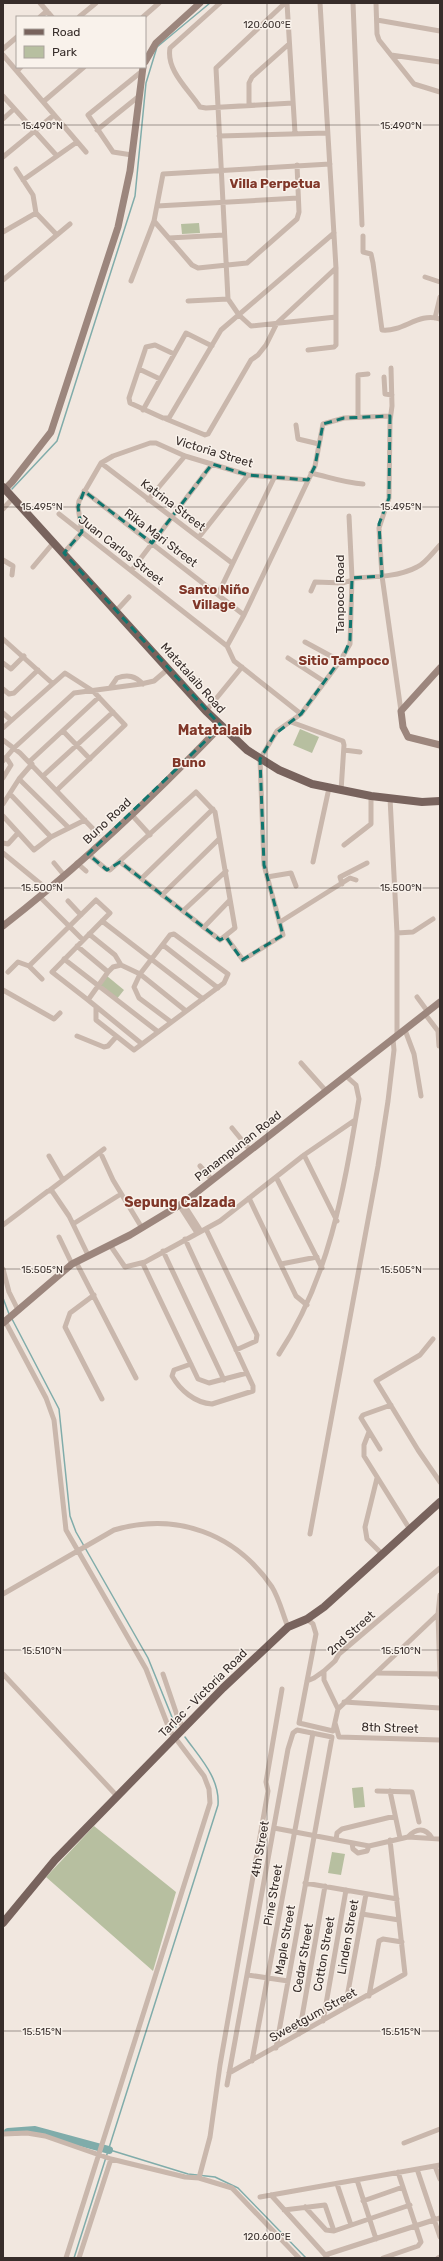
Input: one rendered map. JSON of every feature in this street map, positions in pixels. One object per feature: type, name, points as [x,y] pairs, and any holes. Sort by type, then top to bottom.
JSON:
[{"type":"main road","name":"Matatalaib Road","points":[[4,489],[117,610],[206,711],[235,740],[260,759],[297,779],[341,791],[371,796],[440,802]]},
{"type":"main road","name":"Tarlac - Victoria Road","points":[[3,1923],[55,1860],[223,1688],[288,1627],[307,1619],[324,1607],[409,1528],[440,1502]]},
{"type":"street","points":[[40,3],[51,16]]},
{"type":"street","points":[[80,16],[96,3]]},
{"type":"street","points":[[144,16],[159,3]]},
{"type":"street","points":[[146,60],[156,43],[200,3]]},
{"type":"street","points":[[220,3],[170,48],[169,58],[171,67],[200,107],[217,108],[292,103]]},
{"type":"street","points":[[286,3],[216,68],[220,170],[228,299],[239,315],[251,326],[336,317]]},
{"type":"street","points":[[286,3],[295,133]]},
{"type":"street","points":[[308,350],[335,346],[336,268],[320,3]]},
{"type":"street","points":[[353,3],[362,225]]},
{"type":"street","points":[[376,3],[377,34],[379,40],[414,84],[440,92]]},
{"type":"street","points":[[41,16],[47,11]]},
{"type":"street","points":[[376,20],[440,31]]},
{"type":"street","points":[[3,49],[16,38]]},
{"type":"street","points":[[249,105],[248,83],[252,77],[289,44]]},
{"type":"street","points":[[3,55],[86,152]]},
{"type":"street","points":[[391,55],[440,62]]},
{"type":"street","points":[[17,71],[20,68]]},
{"type":"street","points":[[43,102],[83,68]]},
{"type":"street","points":[[4,489],[12,482],[51,432],[118,227],[125,199],[132,155],[142,70]]},
{"type":"street","points":[[132,155],[113,152],[88,118],[90,114],[142,70]]},
{"type":"street","points":[[3,96],[34,133],[57,156]]},
{"type":"street","points":[[97,130],[138,97]]},
{"type":"street","points":[[3,118],[14,109]]},
{"type":"street","points":[[3,157],[54,115]]},
{"type":"street","points":[[219,136],[327,133]]},
{"type":"street","points":[[23,180],[77,142]]},
{"type":"street","points":[[131,281],[154,222],[163,174],[330,164]]},
{"type":"street","points":[[154,222],[192,265],[198,268],[247,263],[297,219],[299,212],[298,165]]},
{"type":"street","points":[[16,169],[36,200],[36,213],[57,235]]},
{"type":"street","points":[[157,206],[298,198]]},
{"type":"street","points":[[3,232],[36,213]]},
{"type":"street","points":[[3,280],[70,224]]},
{"type":"street","points":[[166,419],[169,418],[221,330],[334,233]]},
{"type":"street","points":[[169,238],[224,235]]},
{"type":"street","points":[[363,236],[363,252],[371,254],[373,263],[382,330],[405,326],[422,318],[438,318],[440,297]]},
{"type":"street","points":[[174,354],[150,345],[146,347],[129,401],[143,410],[205,435],[208,434],[251,360],[258,355],[266,345],[277,323],[336,268]]},
{"type":"street","points":[[425,277],[440,282]]},
{"type":"street","points":[[188,301],[228,299]]},
{"type":"street","points":[[143,410],[186,333],[212,346]]},
{"type":"street","points":[[391,368],[392,395],[390,416],[389,498],[379,528],[382,576],[403,727],[408,737],[440,745]]},
{"type":"street","points":[[139,369],[160,379]]},
{"type":"street","points":[[358,417],[358,375],[368,374]]},
{"type":"street","points":[[384,376],[385,394],[392,395]]},
{"type":"street","points":[[301,714],[231,658],[227,646],[244,615],[315,466],[322,424],[344,418],[390,416]]},
{"type":"street","points":[[296,425],[298,439],[319,444]]},
{"type":"street","name":"Victoria Street","points":[[101,463],[113,456],[150,444],[156,444],[185,456],[248,475],[308,480]]},
{"type":"street","points":[[148,500],[185,456]]},
{"type":"street","points":[[64,553],[82,532],[78,507],[84,491],[101,463]]},
{"type":"street","name":"Katrina Street","points":[[101,463],[232,563]]},
{"type":"street","points":[[132,570],[212,464]]},
{"type":"street","points":[[311,473],[337,478],[347,484],[363,484]]},
{"type":"street","points":[[199,538],[248,475]]},
{"type":"street","points":[[218,594],[274,478]]},
{"type":"street","name":"Rika Mari Street","points":[[84,491],[244,615]]},
{"type":"street","points":[[3,509],[14,498]]},
{"type":"street","name":"Juan Carlos Street","points":[[59,514],[227,646]]},
{"type":"street","name":"Tanpoco Road","points":[[260,759],[277,731],[301,714],[340,661],[350,644],[352,579],[349,516]]},
{"type":"street","points":[[33,567],[54,542]]},
{"type":"street","points":[[311,591],[315,582],[343,582],[352,579],[382,576],[417,568],[440,545]]},
{"type":"street","points":[[3,560],[13,566],[12,575]]},
{"type":"street","points":[[117,610],[129,597]]},
{"type":"street","points":[[3,639],[24,656],[52,683]]},
{"type":"street","points":[[305,642],[340,661]]},
{"type":"street","points":[[3,662],[11,668],[24,656]]},
{"type":"street","points":[[288,658],[325,682]]},
{"type":"street","points":[[206,711],[242,667]]},
{"type":"street","points":[[401,711],[440,668]]},
{"type":"street","points":[[3,778],[11,765],[5,759],[14,748],[73,694],[144,684],[154,681],[168,669]]},
{"type":"street","points":[[3,689],[9,694],[14,693],[38,670]]},
{"type":"street","points":[[3,728],[65,673],[93,691],[112,712],[125,727],[57,790]]},
{"type":"street","points":[[110,688],[117,678],[123,676],[133,676],[144,684]]},
{"type":"street","points":[[3,804],[30,763],[98,697]]},
{"type":"street","points":[[43,776],[112,712]]},
{"type":"street","points":[[3,713],[11,720]]},
{"type":"street","points":[[291,722],[343,741],[344,750],[341,791]]},
{"type":"street","name":"Buno Road","points":[[3,926],[40,897],[88,854],[221,726]]},
{"type":"street","points":[[63,731],[90,759]]},
{"type":"street","points":[[3,740],[30,763],[98,834]]},
{"type":"street","points":[[344,750],[360,752]]},
{"type":"street","points":[[226,937],[243,960],[282,936],[283,930],[267,877],[262,846],[260,759]]},
{"type":"street","points":[[19,779],[69,828]]},
{"type":"street","points":[[313,862],[329,788]]},
{"type":"street","points":[[88,854],[108,870],[120,862],[195,792],[213,809],[226,871],[235,926],[226,937],[220,940],[120,862]]},
{"type":"street","points":[[10,794],[51,837]]},
{"type":"street","points":[[344,845],[371,824],[371,796]]},
{"type":"street","points":[[310,1534],[378,1166],[394,1050],[397,933],[390,798]]},
{"type":"street","points":[[142,878],[213,809]]},
{"type":"street","points":[[131,814],[150,835]]},
{"type":"street","points":[[3,816],[34,850],[51,837],[85,820]]},
{"type":"street","points":[[3,844],[8,844],[18,833]]},
{"type":"street","points":[[162,895],[219,839]]},
{"type":"street","points":[[3,853],[48,890]]},
{"type":"street","points":[[77,863],[86,871]]},
{"type":"street","points":[[342,884],[340,877],[367,863]]},
{"type":"street","points":[[54,864],[64,874]]},
{"type":"street","points":[[183,911],[226,871]]},
{"type":"street","points":[[267,877],[291,873],[296,886]]},
{"type":"street","points":[[280,922],[350,878],[356,880]]},
{"type":"street","points":[[40,897],[83,940]]},
{"type":"street","points":[[29,966],[96,900],[110,912],[64,959],[52,974],[88,1000],[142,1044]]},
{"type":"street","points":[[204,927],[230,900]]},
{"type":"street","points":[[68,901],[81,915]]},
{"type":"street","points":[[397,933],[413,932],[433,919]]},
{"type":"street","points":[[102,921],[203,999]]},
{"type":"street","points":[[90,934],[115,955],[121,965],[140,974],[186,1011]]},
{"type":"street","points":[[96,1007],[96,1020],[133,1050],[157,1031],[171,1022],[203,999],[226,981],[228,974],[174,934],[170,935],[140,974],[135,983],[136,994],[171,1022]]},
{"type":"street","points":[[163,945],[218,988]]},
{"type":"street","points":[[77,946],[108,972]]},
{"type":"street","points":[[64,959],[157,1031]]},
{"type":"street","points":[[8,972],[18,962],[29,966],[42,979]]},
{"type":"street","points":[[88,1000],[108,972],[114,967],[121,965]]},
{"type":"street","points":[[3,990],[54,1019],[60,1012]]},
{"type":"street","points":[[417,997],[438,1031],[439,1046]]},
{"type":"street","name":"Panampunan Road","points":[[9,1317],[74,1263],[142,1228],[181,1204],[440,1002]]},
{"type":"street","points":[[405,1030],[414,1054],[421,1096]]},
{"type":"street","points":[[77,1036],[104,1048],[108,1046],[116,1037]]},
{"type":"street","points":[[301,1063],[326,1091]]},
{"type":"street","points":[[279,1354],[299,1322],[307,1305],[322,1268],[337,1221],[359,1099],[358,1089],[346,1076]]},
{"type":"street","points":[[110,1245],[125,1268],[143,1264],[185,1239],[220,1221],[304,1155],[355,1120]]},
{"type":"street","points":[[232,1128],[250,1150]]},
{"type":"street","points":[[3,1224],[104,1149]]},
{"type":"street","points":[[304,1155],[337,1221]]},
{"type":"street","points":[[49,1156],[63,1180]]},
{"type":"street","points":[[102,1156],[121,1194],[142,1228]]},
{"type":"street","points":[[200,1166],[212,1180]]},
{"type":"street","points":[[276,1177],[322,1268]]},
{"type":"street","points":[[50,1190],[56,1194],[88,1255]]},
{"type":"street","points":[[73,1224],[121,1194]]},
{"type":"street","points":[[249,1198],[296,1296],[307,1305]]},
{"type":"street","points":[[181,1204],[201,1231],[257,1335],[256,1341],[236,1350]]},
{"type":"street","points":[[59,1236],[94,1295],[136,1378]]},
{"type":"street","points":[[185,1239],[253,1386],[253,1391],[212,1404],[207,1404],[181,1390],[172,1376],[174,1370],[191,1364]]},
{"type":"street","points":[[163,1252],[224,1380]]},
{"type":"street","points":[[281,1264],[317,1257]]},
{"type":"street","points":[[143,1264],[191,1364],[201,1381],[209,1383],[247,1373]]},
{"type":"street","points":[[3,1269],[9,1292],[9,1317],[51,1411],[57,1440],[64,1522],[69,1538],[81,1549],[146,1669],[164,1717],[175,1737],[204,1776],[209,1789],[210,1803],[101,2155],[66,2258]]},
{"type":"street","points":[[94,1295],[70,1313],[65,1327],[102,1399]]},
{"type":"street","points":[[433,1339],[420,1355],[376,1379],[377,1384],[418,1450],[440,1482]]},
{"type":"street","points":[[380,1449],[374,1436],[369,1432],[361,1416],[391,1405]]},
{"type":"street","points":[[369,1432],[364,1445],[364,1456],[409,1528]]},
{"type":"street","points":[[377,1478],[365,1527],[367,1538],[382,1554]]},
{"type":"street","points":[[3,1594],[114,1530],[133,1525],[176,1525],[212,1535],[240,1552],[259,1571],[273,1589],[288,1627]]},
{"type":"street","name":"2nd Street","points":[[338,1708],[324,1680],[324,1671],[335,1661],[339,1654],[440,1568]]},
{"type":"street","points":[[440,1595],[438,1614],[440,1677]]},
{"type":"street","points":[[314,1837],[338,1708],[377,1673],[438,1614]]},
{"type":"street","points":[[307,1619],[313,1624],[316,1634],[299,1723],[332,1734]]},
{"type":"street","points":[[307,1681],[324,1671]]},
{"type":"street","points":[[377,1673],[440,1674]]},
{"type":"street","points":[[3,1674],[118,1796]]},
{"type":"street","points":[[163,1674],[178,1718],[184,1729]]},
{"type":"street","points":[[199,2178],[210,2137],[220,2065],[268,1791],[266,1782],[282,1689]]},
{"type":"street","points":[[344,1702],[440,1708]]},
{"type":"street","name":"8th Street","points":[[335,1723],[339,1737],[440,1740]]},
{"type":"street","name":"4th Street","points":[[227,2085],[288,1749],[292,1733],[297,1730],[313,1733]]},
{"type":"street","points":[[313,1733],[332,1734]]},
{"type":"street","name":"Pine Street","points":[[252,2060],[313,1733]]},
{"type":"street","points":[[377,1791],[412,1792],[419,1822]]},
{"type":"street","points":[[390,1791],[400,1838]]},
{"type":"street","points":[[336,1840],[337,1833],[342,1829],[395,1816]]},
{"type":"street","points":[[274,1828],[314,1837],[369,1846],[408,1837],[440,1839]]},
{"type":"street","points":[[408,1837],[416,1830],[420,1830],[425,1831],[432,1838]]},
{"type":"street","name":"Maple Street","points":[[276,2048],[314,1837]]},
{"type":"street","points":[[369,1996],[380,1939],[402,1942],[390,1840]]},
{"type":"street","points":[[352,1843],[353,1849],[358,1853],[366,1851],[369,1846]]},
{"type":"street","points":[[305,1883],[397,1899]]},
{"type":"street","name":"Cedar Street","points":[[300,2034],[325,1886]]},
{"type":"street","name":"Cotton Street","points":[[323,2021],[346,1890]]},
{"type":"street","name":"Linden Street","points":[[345,2008],[366,1894]]},
{"type":"street","points":[[362,1914],[399,1920]]},
{"type":"street","name":"Sweetgum Street","points":[[229,2073],[369,1996],[405,1974],[402,1942]]},
{"type":"street","points":[[248,1975],[288,1981]]},
{"type":"street","points":[[404,2143],[440,2129]]},
{"type":"street","points":[[3,2134],[27,2133],[45,2136],[109,2158],[185,2177],[199,2178],[232,2188],[299,2258]]},
{"type":"street","points":[[79,2258],[109,2158]]},
{"type":"street","points":[[260,2197],[438,2165],[440,2179]]},
{"type":"street","points":[[417,2169],[437,2219],[440,2237]]},
{"type":"street","points":[[383,2258],[418,2246],[422,2242],[398,2172]]},
{"type":"street","points":[[357,2180],[376,2239]]},
{"type":"street","points":[[337,2184],[351,2225]]},
{"type":"street","points":[[363,2201],[403,2187]]},
{"type":"street","points":[[271,2195],[327,2257],[437,2219]]},
{"type":"street","points":[[284,2210],[325,2205],[334,2231]]},
{"type":"street","points":[[305,2207],[326,2230],[334,2231],[410,2205]]},
{"type":"highlighted area","points":[[390,416],[389,498],[379,524],[382,576],[352,578],[350,640],[345,653],[301,714],[275,734],[260,759],[264,865],[283,935],[242,960],[226,937],[220,940],[120,862],[107,870],[88,854],[221,726],[64,553],[82,532],[78,507],[84,491],[152,543],[212,464],[248,475],[308,480],[315,466],[323,424],[344,418]]},
{"type":"green space","points":[[199,223],[200,233],[182,234],[181,224]]},
{"type":"green space","points":[[300,729],[319,737],[312,753],[293,745]]},
{"type":"green space","points":[[107,976],[124,990],[116,1000],[100,986]]},
{"type":"green space","points":[[363,1787],[365,1807],[354,1808],[352,1788]]},
{"type":"green space","points":[[94,1826],[176,1892],[153,1971],[46,1877]]},
{"type":"green space","points":[[332,1852],[345,1854],[341,1875],[328,1873]]},
{"type":"waterway","points":[[12,489],[57,441],[135,196],[146,83],[157,47],[210,3]]},
{"type":"waterway","points":[[3,1298],[9,1314]]},
{"type":"waterway","points":[[12,1319],[59,1409],[70,1516],[76,1532],[148,1658],[176,1727]]},
{"type":"waterway","points":[[74,2258],[218,1805],[218,1795],[212,1777],[203,1761],[185,1737]]},
{"type":"waterway","points":[[8,2132],[35,2130],[109,2150]]},
{"type":"waterway","points":[[110,2150],[188,2174],[215,2177],[238,2188],[306,2258]]},
{"type":"district","name":"Villa Perpetua","points":[[275,183]]},
{"type":"district","name":"Santo Niño Village","points":[[214,596]]},
{"type":"district","name":"Sitio Tampoco","points":[[344,660]]},
{"type":"district","name":"Matatalaib","points":[[215,730]]},
{"type":"district","name":"Buno","points":[[189,762]]},
{"type":"district","name":"Sepung Calzada","points":[[180,1202]]}]
